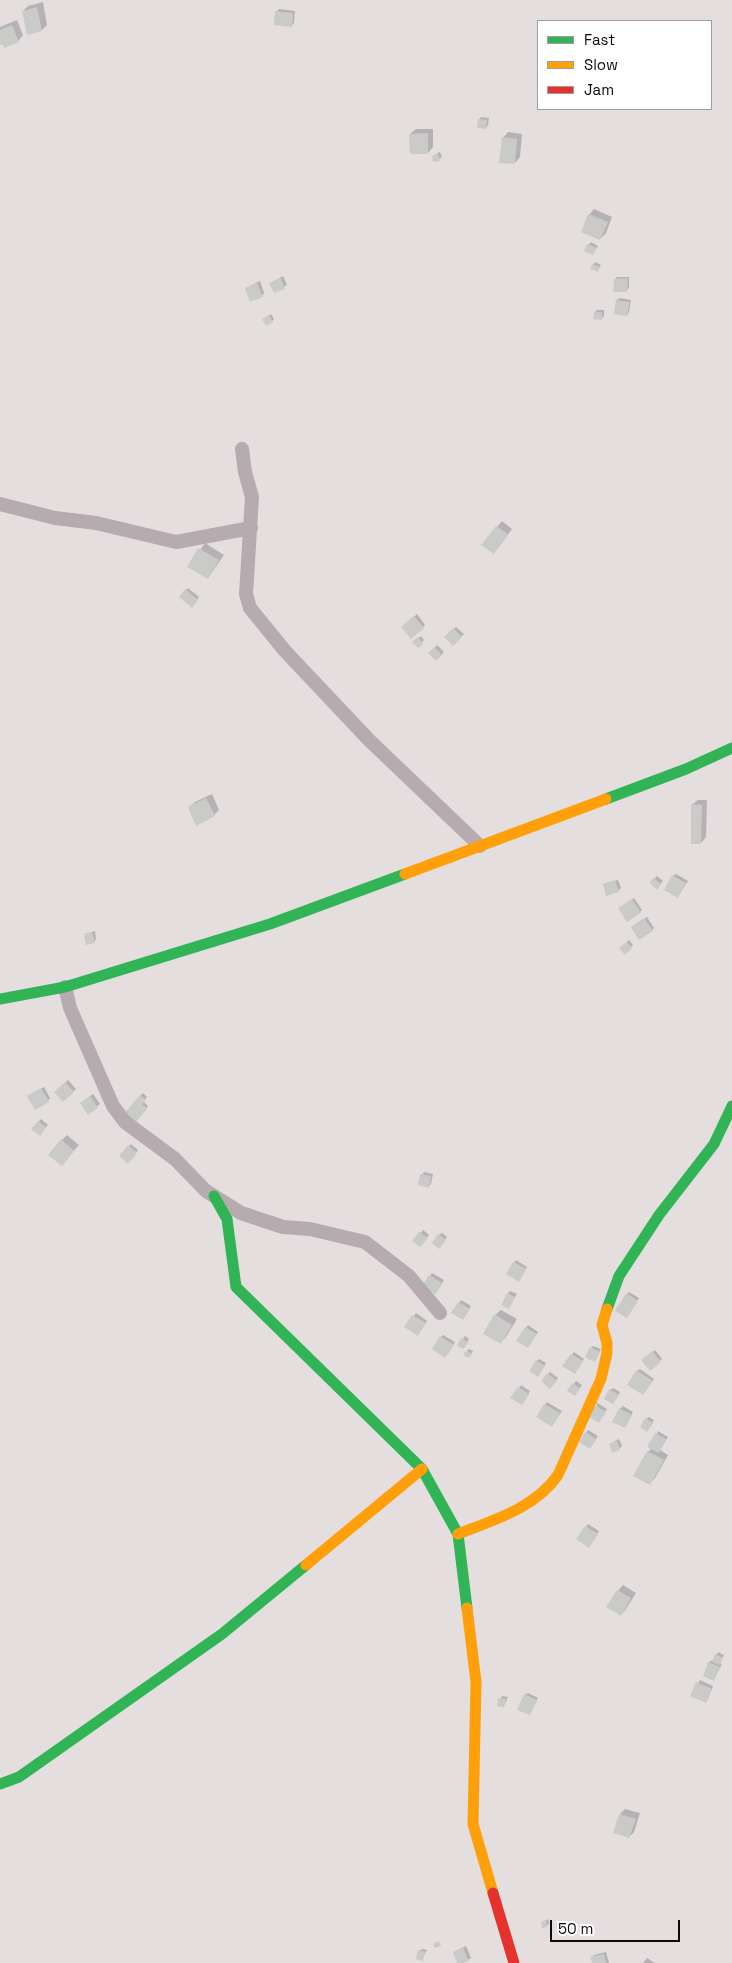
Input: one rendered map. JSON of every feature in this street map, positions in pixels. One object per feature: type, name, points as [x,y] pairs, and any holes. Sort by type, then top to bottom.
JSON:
[{"type":"street","points":[[242,449],[245,472],[252,497],[246,594],[250,608],[285,651],[369,740],[480,846]]},
{"type":"street","points":[[0,504],[55,518],[96,524],[176,542],[251,528]]},
{"type":"street","points":[[0,1000],[65,987],[270,924],[686,769],[732,748]]},
{"type":"street","points":[[65,987],[70,1008],[113,1106],[125,1122],[175,1159],[206,1190],[241,1214],[283,1227],[310,1229],[365,1242],[409,1276],[440,1313]]},
{"type":"street","points":[[458,1534],[497,1519],[528,1502],[548,1489],[558,1475],[601,1379],[607,1353],[607,1343],[602,1326],[619,1276],[659,1215],[714,1144],[732,1106]]},
{"type":"street","points":[[214,1196],[227,1219],[236,1287],[422,1469],[458,1534],[476,1682],[474,1824],[514,1963]]},
{"type":"street","points":[[0,1784],[19,1777],[222,1634],[422,1469]]},
{"type":"building","points":[[37,7],[42,31],[27,35],[22,11]]},
{"type":"building","points":[[275,11],[293,13],[292,27],[274,25]]},
{"type":"building","points":[[12,25],[19,42],[4,48],[2,44],[0,45],[0,30]]},
{"type":"building","points":[[478,119],[487,120],[486,129],[477,128]]},
{"type":"building","points":[[428,133],[428,154],[410,154],[409,134]]},
{"type":"building","points":[[502,137],[517,139],[515,164],[499,163]]},
{"type":"building","points":[[438,154],[440,161],[433,162],[432,156]]},
{"type":"building","points":[[588,214],[608,222],[600,240],[581,232]]},
{"type":"building","points":[[587,244],[597,248],[593,255],[584,251]]},
{"type":"building","points":[[592,264],[600,267],[598,272],[590,269]]},
{"type":"building","points":[[281,278],[285,289],[274,293],[269,283]]},
{"type":"building","points":[[628,278],[627,292],[613,292],[614,279]]},
{"type":"building","points":[[257,283],[263,297],[250,302],[245,288]]},
{"type":"building","points":[[616,300],[630,302],[627,316],[614,314]]},
{"type":"building","points":[[594,312],[602,312],[602,320],[593,319]]},
{"type":"building","points":[[269,315],[273,322],[266,326],[262,319]]},
{"type":"building","points":[[496,526],[508,534],[494,554],[481,545]]},
{"type":"building","points":[[198,548],[219,560],[208,579],[187,567]]},
{"type":"building","points":[[185,589],[198,600],[192,608],[179,597]]},
{"type":"building","points":[[414,616],[424,628],[411,639],[401,627]]},
{"type":"building","points":[[453,628],[462,637],[453,646],[444,637]]},
{"type":"building","points":[[418,637],[423,644],[418,648],[412,642]]},
{"type":"building","points":[[434,647],[442,655],[436,661],[428,653]]},
{"type":"building","points":[[206,798],[215,816],[196,826],[188,807]]},
{"type":"building","points":[[691,804],[702,805],[701,844],[691,844]]},
{"type":"building","points":[[672,875],[686,883],[678,898],[664,890]]},
{"type":"building","points":[[654,878],[661,884],[657,890],[649,882]]},
{"type":"building","points":[[615,880],[619,892],[606,896],[603,884]]},
{"type":"building","points":[[632,899],[641,913],[627,922],[618,908]]},
{"type":"building","points":[[644,918],[653,931],[639,940],[631,927]]},
{"type":"building","points":[[92,932],[95,943],[86,945],[84,934]]},
{"type":"building","points":[[627,942],[632,948],[625,955],[619,948]]},
{"type":"building","points":[[65,1082],[74,1092],[63,1102],[54,1092]]},
{"type":"building","points":[[41,1088],[49,1102],[35,1110],[27,1096]]},
{"type":"building","points":[[140,1095],[146,1100],[142,1104],[147,1109],[135,1123],[124,1114]]},
{"type":"building","points":[[90,1096],[98,1108],[88,1115],[80,1103]]},
{"type":"building","points":[[38,1121],[46,1127],[40,1136],[31,1129]]},
{"type":"building","points":[[61,1139],[74,1151],[62,1166],[48,1155]]},
{"type":"building","points":[[128,1145],[137,1153],[128,1164],[119,1156]]},
{"type":"building","points":[[420,1174],[431,1176],[429,1188],[418,1185]]},
{"type":"building","points":[[419,1232],[428,1238],[420,1247],[412,1241]]},
{"type":"building","points":[[438,1234],[446,1240],[439,1249],[432,1243]]},
{"type":"building","points":[[513,1262],[526,1269],[519,1282],[506,1274]]},
{"type":"building","points":[[429,1275],[442,1283],[436,1294],[422,1286]]},
{"type":"building","points":[[507,1293],[515,1297],[509,1309],[501,1305]]},
{"type":"building","points":[[626,1293],[638,1301],[627,1318],[615,1311]]},
{"type":"building","points":[[458,1302],[470,1309],[463,1320],[451,1313]]},
{"type":"building","points":[[494,1314],[512,1325],[501,1344],[483,1334]]},
{"type":"building","points":[[412,1315],[426,1323],[418,1336],[404,1327]]},
{"type":"building","points":[[525,1327],[537,1334],[528,1348],[516,1341]]},
{"type":"building","points":[[440,1336],[454,1345],[445,1358],[432,1349]]},
{"type":"building","points":[[461,1338],[468,1342],[464,1349],[457,1346]]},
{"type":"building","points":[[590,1347],[600,1352],[595,1362],[585,1357]]},
{"type":"building","points":[[466,1351],[472,1354],[469,1358],[463,1355]]},
{"type":"building","points":[[652,1351],[661,1362],[650,1371],[641,1360]]},
{"type":"building","points":[[571,1354],[583,1361],[575,1374],[562,1366]]},
{"type":"building","points":[[536,1360],[545,1366],[538,1377],[529,1371]]},
{"type":"building","points":[[636,1370],[653,1381],[643,1395],[627,1385]]},
{"type":"building","points":[[547,1373],[557,1381],[550,1389],[541,1381]]},
{"type":"building","points":[[572,1383],[580,1388],[575,1396],[567,1391]]},
{"type":"building","points":[[518,1387],[529,1394],[522,1405],[510,1398]]},
{"type":"building","points":[[609,1389],[619,1395],[613,1404],[604,1399]]},
{"type":"building","points":[[544,1404],[560,1413],[552,1427],[536,1417]]},
{"type":"building","points":[[593,1404],[606,1412],[599,1423],[586,1415]]},
{"type":"building","points":[[619,1408],[632,1415],[625,1428],[612,1422]]},
{"type":"building","points":[[645,1418],[653,1423],[647,1432],[640,1427]]},
{"type":"building","points":[[585,1432],[596,1439],[590,1449],[579,1442]]},
{"type":"building","points":[[655,1433],[666,1439],[659,1453],[647,1447]]},
{"type":"building","points":[[617,1441],[620,1450],[612,1453],[609,1444]]},
{"type":"building","points":[[647,1451],[664,1460],[650,1485],[633,1476]]},
{"type":"building","points":[[585,1526],[598,1534],[589,1548],[576,1539]]},
{"type":"building","points":[[617,1590],[631,1598],[621,1616],[606,1607]]},
{"type":"building","points":[[715,1654],[723,1658],[720,1665],[712,1662]]},
{"type":"building","points":[[708,1662],[720,1667],[714,1681],[703,1676]]},
{"type":"building","points":[[696,1682],[712,1689],[706,1703],[690,1696]]},
{"type":"building","points":[[524,1694],[537,1700],[530,1715],[517,1710]]},
{"type":"building","points":[[498,1698],[506,1699],[504,1707],[497,1706]]},
{"type":"building","points":[[619,1814],[636,1819],[629,1838],[613,1833]]},
{"type":"building","points":[[546,1920],[547,1927],[542,1928],[541,1922]]},
{"type":"building","points":[[439,1941],[441,1946],[435,1948],[433,1944]]},
{"type":"building","points":[[463,1947],[469,1962],[457,1963],[453,1952]]},
{"type":"building","points":[[418,1950],[425,1952],[423,1961],[416,1959]]},
{"type":"building","points":[[604,1954],[606,1963],[592,1963],[590,1957]]},
{"type":"traffic: fast","points":[[606,799],[686,769],[732,748]]},
{"type":"traffic: fast","points":[[0,999],[65,987],[270,924],[405,874]]},
{"type":"traffic: fast","points":[[607,1309],[619,1276],[659,1215],[714,1144],[732,1106]]},
{"type":"traffic: fast","points":[[214,1196],[227,1219],[236,1287],[422,1469],[458,1534],[467,1608]]},
{"type":"traffic: fast","points":[[0,1784],[19,1777],[222,1634],[306,1565]]},
{"type":"traffic: slow","points":[[405,874],[606,799]]},
{"type":"traffic: slow","points":[[458,1534],[513,1512],[538,1496],[558,1475],[601,1379],[607,1353],[607,1343],[602,1325],[607,1309]]},
{"type":"traffic: slow","points":[[306,1565],[422,1469]]},
{"type":"traffic: slow","points":[[467,1608],[476,1682],[473,1824],[493,1893]]},
{"type":"traffic: jam","points":[[493,1893],[514,1963]]}]
